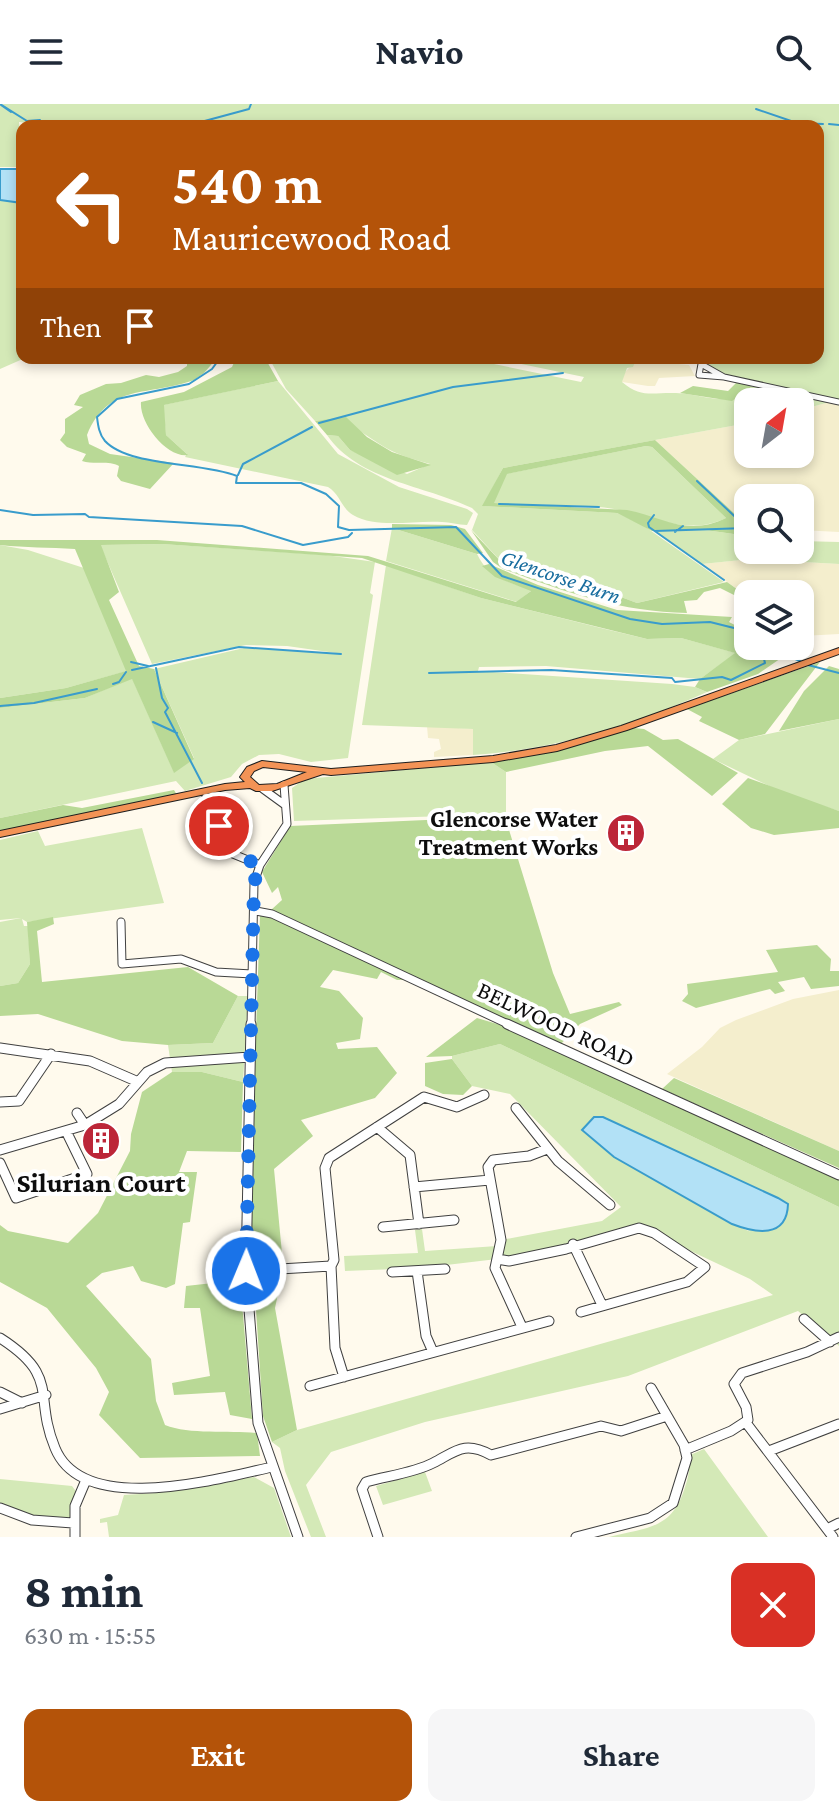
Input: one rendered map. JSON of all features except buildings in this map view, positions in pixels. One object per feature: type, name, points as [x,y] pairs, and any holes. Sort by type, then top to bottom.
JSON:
[{"type":"highway","points":[[247,781],[255,766],[270,764],[320,772],[493,759],[557,748],[624,728],[839,651]]},
{"type":"highway","points":[[282,767],[289,773],[286,783]]},
{"type":"highway","points":[[0,834],[247,781],[263,789],[320,772]]},
{"type":"street","points":[[724,377],[701,364],[699,375],[724,377],[839,402]]},
{"type":"street","points":[[286,783],[287,824],[260,865],[254,883],[256,911],[246,1271],[258,1423],[298,1537]]},
{"type":"street","points":[[263,789],[285,805]]},
{"type":"street","points":[[206,797],[233,854],[260,865]]},
{"type":"street","name":"BELWOOD ROAD","points":[[256,911],[272,914],[839,1175]]},
{"type":"street","points":[[121,922],[122,964],[181,959],[216,972],[252,974]]},
{"type":"street","points":[[0,1048],[51,1054],[111,1068],[136,1081]]},
{"type":"street","points":[[0,1102],[19,1101],[51,1054]]},
{"type":"street","points":[[0,1150],[67,1133],[85,1125],[119,1104],[136,1081],[165,1063],[250,1057]]},
{"type":"street","points":[[344,1377],[335,1348],[331,1266],[334,1260],[326,1163],[335,1153],[424,1097],[457,1107],[484,1095]]},
{"type":"street","points":[[516,1108],[566,1169],[610,1205]]},
{"type":"street","points":[[77,1113],[85,1125]]},
{"type":"street","points":[[377,1127],[408,1151],[419,1224]]},
{"type":"street","points":[[0,1163],[16,1198],[87,1174],[67,1133]]},
{"type":"street","points":[[522,1327],[495,1268],[501,1240],[488,1167],[493,1160],[529,1156],[547,1149]]},
{"type":"street","points":[[414,1187],[490,1180]]},
{"type":"street","points":[[383,1227],[454,1220]]},
{"type":"street","points":[[497,1259],[509,1261],[644,1229],[705,1267],[687,1282],[581,1312]]},
{"type":"street","points":[[573,1244],[602,1305]]},
{"type":"street","points":[[246,1271],[331,1266]]},
{"type":"street","points":[[392,1272],[445,1269]]},
{"type":"street","points":[[417,1271],[426,1336],[433,1352]]},
{"type":"street","points":[[804,1319],[834,1339]]},
{"type":"street","points":[[310,1386],[549,1321]]},
{"type":"street","points":[[0,1338],[30,1359],[46,1395],[56,1452],[73,1472],[86,1480],[117,1488],[143,1488],[272,1467]]},
{"type":"street","points":[[685,1450],[747,1424],[749,1416],[734,1384],[735,1379],[834,1339]]},
{"type":"street","points":[[576,1537],[650,1518],[673,1503],[687,1458],[651,1388]]},
{"type":"street","points":[[0,1392],[22,1403]]},
{"type":"street","points":[[0,1409],[46,1395]]},
{"type":"street","points":[[378,1537],[362,1489],[366,1482],[435,1463],[440,1457],[472,1446],[481,1447],[491,1455],[601,1426],[621,1431],[667,1416]]},
{"type":"street","points":[[747,1424],[830,1533],[839,1523]]},
{"type":"street","points":[[769,1451],[839,1424]]},
{"type":"street","points":[[75,1537],[73,1523],[78,1494],[86,1480]]},
{"type":"street","points":[[0,1508],[32,1520],[73,1523]]},
{"type":"shaded area","points":[[633,364],[678,364],[689,365],[695,376],[659,378],[655,386],[648,386],[622,382],[623,374]]},
{"type":"shaded area","points":[[830,402],[839,404],[839,532],[814,531],[814,484],[734,484],[734,513],[655,440],[734,426],[734,468],[814,468],[814,406]]},
{"type":"shaded area","points":[[734,561],[734,564],[839,564],[839,634],[814,635],[814,580],[734,580],[734,587],[702,564]]},
{"type":"shaded area","points":[[427,726],[473,729],[473,755],[434,757],[434,752],[441,749],[439,739],[428,738]]},
{"type":"shaded area","points":[[839,990],[839,1151],[667,1074],[702,1047],[720,1028],[736,1020],[793,999]]},
{"type":"green space","points":[[0,104],[839,104],[839,400],[814,395],[814,388],[781,388],[727,377],[702,364],[824,364],[824,120],[16,120],[16,167],[0,167]]},
{"type":"green space","points":[[0,200],[16,202],[16,362],[0,369]]},
{"type":"green space","points":[[212,364],[194,380],[118,399],[96,418],[87,435],[89,444],[110,454],[174,463],[150,489],[121,481],[117,476],[119,466],[115,464],[82,461],[86,454],[67,447],[60,440],[65,433],[65,419],[83,407],[74,405],[80,395],[106,384],[146,375],[159,377],[187,366]]},
{"type":"green space","points":[[233,364],[268,364],[278,381],[164,405],[166,435],[188,455],[171,451],[163,445],[144,419],[141,402],[184,392]]},
{"type":"green space","points":[[272,364],[494,364],[581,382],[584,377],[522,364],[634,364],[627,368],[622,382],[642,393],[676,393],[716,399],[734,397],[734,426],[503,468],[483,506],[617,513],[644,526],[724,582],[637,603],[605,591],[507,568],[472,530],[478,514],[472,508],[356,463],[327,435],[338,436],[350,450],[407,474],[430,464],[393,451],[346,424],[315,421],[286,389]]},
{"type":"green space","points":[[278,381],[338,454],[399,487],[467,509],[473,513],[467,525],[373,522],[349,512],[328,487],[185,457],[187,454],[166,435],[163,405]]},
{"type":"green space","points":[[738,381],[754,385],[734,388],[732,401],[680,393],[693,386],[728,391]]},
{"type":"green space","points":[[814,398],[830,402],[814,406]]},
{"type":"green space","points":[[346,417],[367,437],[392,452],[431,465],[397,475],[350,450],[338,436],[327,435],[315,421]]},
{"type":"green space","points":[[655,440],[734,513],[734,534],[705,530],[652,531],[617,513],[482,506],[503,468]],"holes":[[[646,446],[652,447],[726,518],[699,526],[687,526],[627,510],[494,503],[507,474]]]},
{"type":"green space","points":[[652,447],[726,518],[694,526],[599,507],[493,503],[506,474]]},
{"type":"green space","points":[[392,524],[451,525],[465,529],[483,553],[477,554],[392,528]]},
{"type":"green space","points":[[392,528],[477,554],[493,574],[532,590],[517,602],[386,561]]},
{"type":"green space","points":[[471,530],[507,568],[605,591],[637,603],[727,582],[734,587],[734,595],[720,588],[704,592],[697,600],[684,601],[687,613],[639,609],[571,593],[503,569],[493,562]]},
{"type":"green space","points":[[705,530],[734,534],[734,561],[702,564],[655,531]]},
{"type":"green space","points":[[0,540],[157,540],[368,556],[516,602],[531,591],[495,577],[482,566],[489,564],[538,585],[617,610],[732,617],[729,622],[734,625],[734,653],[681,638],[647,639],[481,598],[362,558],[162,544],[101,545],[119,592],[109,600],[139,666],[154,669],[194,759],[174,773],[132,679],[85,698],[0,708],[0,698],[66,688],[126,671],[75,549],[0,545]]},
{"type":"green space","points":[[814,541],[839,542],[839,564],[814,563]]},
{"type":"green space","points":[[162,544],[326,555],[375,562],[370,593],[373,595],[348,758],[311,762],[279,754],[259,755],[242,764],[231,777],[185,791],[176,781],[0,818],[0,708],[85,698],[132,678],[174,772],[194,758],[154,669],[244,648],[343,654],[287,646],[246,645],[152,664],[100,545]]},
{"type":"green space","points":[[0,545],[28,550],[84,568],[127,671],[66,688],[0,698]]},
{"type":"green space","points":[[386,565],[481,598],[647,639],[681,638],[734,652],[700,679],[546,666],[479,667],[478,671],[672,684],[707,692],[622,725],[533,748],[473,755],[473,729],[362,725]]},
{"type":"green space","points":[[734,654],[734,660],[778,660],[758,674],[707,692],[695,687],[700,679]]},
{"type":"green space","points":[[820,662],[765,734],[739,740],[699,721],[702,717],[687,709]]},
{"type":"green space","points":[[829,666],[839,669],[839,719],[779,731],[804,691]]},
{"type":"green space","points":[[839,719],[839,811],[786,794],[713,759],[739,740]]},
{"type":"green space","points":[[634,728],[644,729],[663,740],[678,739],[738,773],[712,796],[648,746],[605,751],[506,772],[491,762],[568,748]]},
{"type":"green space","points":[[491,762],[506,772],[506,814],[294,821],[292,788],[305,779]]},
{"type":"green space","points":[[748,778],[839,811],[839,828],[774,835],[751,828],[722,804]]},
{"type":"green space","points":[[174,790],[177,795],[0,832],[0,818],[63,805],[82,808]]},
{"type":"green space","points":[[494,817],[506,820],[553,973],[570,1014],[619,1002],[622,1005],[580,1024],[560,1045],[271,910],[282,900],[278,887],[272,893],[262,872],[290,826]]},
{"type":"green space","points":[[142,828],[164,903],[27,922],[22,919],[24,926],[28,926],[30,964],[18,983],[0,986],[0,922],[21,918],[0,920],[0,840],[38,831],[45,846]]},
{"type":"green space","points":[[263,914],[410,980],[397,980],[381,972],[377,979],[333,970],[320,987],[339,991],[363,1018],[360,1039],[336,1043],[338,1049],[377,1047],[397,1073],[375,1098],[301,1120],[313,1136],[274,1169],[283,1264],[252,1266],[252,1146],[260,916]]},
{"type":"green space","points":[[53,917],[54,924],[37,931],[42,982],[188,967],[238,996],[213,1043],[168,1045],[122,1041],[38,1014],[0,1016],[0,986],[18,983],[30,964],[27,922]]},
{"type":"green space","points":[[817,945],[831,959],[830,971],[839,971],[839,986],[811,989],[804,977],[778,982],[785,991],[775,994],[770,989],[696,1008],[682,1001],[688,994],[687,984],[778,972],[766,950]]},
{"type":"green space","points":[[238,996],[248,996],[243,1082],[202,1072],[172,1072],[168,1045],[213,1043]]},
{"type":"green space","points":[[477,1018],[504,1026],[839,1180],[839,1207],[500,1044],[452,1056],[426,1057]]},
{"type":"green space","points":[[500,1044],[839,1207],[839,1346],[798,1311],[628,1376],[425,1422],[331,1452],[306,1485],[326,1537],[311,1537],[285,1471],[280,1448],[272,1442],[297,1430],[773,1295],[750,1279],[644,1229],[497,1259],[421,1268],[345,1271],[344,1256],[418,1253],[415,1230],[422,1229],[425,1251],[497,1246],[501,1240],[602,1221],[621,1207],[510,1094],[472,1086],[452,1056]],"holes":[[[582,1130],[751,1232],[614,1157]]]},
{"type":"green space","points":[[452,1059],[472,1086],[463,1095],[443,1094],[425,1086],[425,1063]]},
{"type":"green space","points":[[172,1072],[202,1072],[243,1082],[241,1152],[187,1151],[179,1172],[197,1172],[190,1222],[183,1223],[175,1284],[166,1288],[141,1281],[133,1266],[102,1273],[86,1286],[151,1359],[156,1401],[165,1425],[198,1431],[257,1433],[260,1456],[140,1458],[99,1415],[109,1392],[96,1368],[47,1308],[0,1282],[0,1225],[8,1231],[68,1243],[98,1213],[130,1151],[131,1134],[142,1092]]},
{"type":"green space","points":[[674,1078],[839,1151],[839,1168],[662,1089]]},
{"type":"green space","points":[[254,1279],[263,1280],[266,1288],[279,1289],[275,1308],[297,1430],[272,1442],[263,1416]]},
{"type":"green space","points":[[240,1280],[252,1419],[230,1415],[225,1392],[174,1395],[172,1383],[210,1376],[200,1308],[184,1308],[186,1286]]},
{"type":"green space","points":[[704,1449],[768,1537],[609,1537],[646,1528],[673,1512],[685,1487],[689,1472],[688,1456]]},
{"type":"green space","points":[[425,1472],[432,1491],[383,1505],[376,1486]]},
{"type":"green space","points":[[254,1477],[274,1488],[291,1537],[109,1537],[107,1522],[100,1523],[100,1519],[118,1515],[124,1495],[156,1493]]},
{"type":"green space","points":[[0,1479],[72,1486],[78,1494],[73,1522],[56,1523],[0,1508]]},
{"type":"water","points":[[0,169],[16,169],[16,202],[0,200]]},
{"type":"water","points":[[594,1117],[603,1117],[778,1198],[788,1204],[782,1223],[776,1228],[760,1231],[732,1224],[614,1157],[582,1130]]},
{"type":"waterway","points":[[0,104],[25,120]]},
{"type":"waterway","points":[[208,120],[249,109],[251,104]]},
{"type":"waterway","points":[[1,105],[11,112]]},
{"type":"waterway","points":[[756,109],[788,120]]},
{"type":"waterway","points":[[829,124],[839,125]]},
{"type":"waterway","name":"Glencorse Burn","points":[[216,364],[189,384],[117,399],[97,417],[105,441],[116,449],[148,460],[237,476],[236,483],[301,483],[326,494],[339,506],[338,527],[349,530],[456,527],[502,576],[630,619],[662,624],[710,622],[734,628]]},
{"type":"waterway","points":[[319,423],[453,387],[563,373]]},
{"type":"waterway","points":[[238,475],[243,464],[312,427]]},
{"type":"waterway","points":[[677,530],[747,528],[697,481]]},
{"type":"waterway","points":[[499,504],[599,507]]},
{"type":"waterway","points":[[0,510],[33,515],[85,514],[89,517],[242,526],[303,545],[348,537],[352,533]]},
{"type":"waterway","points":[[654,515],[648,523],[649,527],[724,580]]},
{"type":"waterway","points":[[677,530],[683,526]]},
{"type":"waterway","points":[[655,531],[677,530]]},
{"type":"waterway","points":[[132,670],[239,647],[341,654]]},
{"type":"waterway","points":[[429,673],[551,670],[672,678],[675,682],[722,677],[731,680],[765,663],[764,660]]},
{"type":"waterway","name":"Glencorse Burn","points":[[798,660],[802,662]]},
{"type":"waterway","points":[[131,662],[148,666]]},
{"type":"waterway","name":"Glencorse Burn","points":[[808,665],[839,673]]},
{"type":"waterway","points":[[156,668],[162,698],[168,708],[165,712],[176,732]]},
{"type":"waterway","points":[[113,684],[119,682],[126,672]]},
{"type":"waterway","points":[[0,706],[34,703],[97,689]]},
{"type":"waterway","points":[[153,722],[176,732]]},
{"type":"waterway","points":[[176,732],[202,783]]},
{"type":"place","name":"Glencorse Water Treatment Works","points":[[626,833]]},
{"type":"place","name":"Silurian Court","points":[[101,1141]]},
{"type":"route","points":[[219,826],[233,854],[260,865],[254,883],[256,911],[246,1271]]}]
